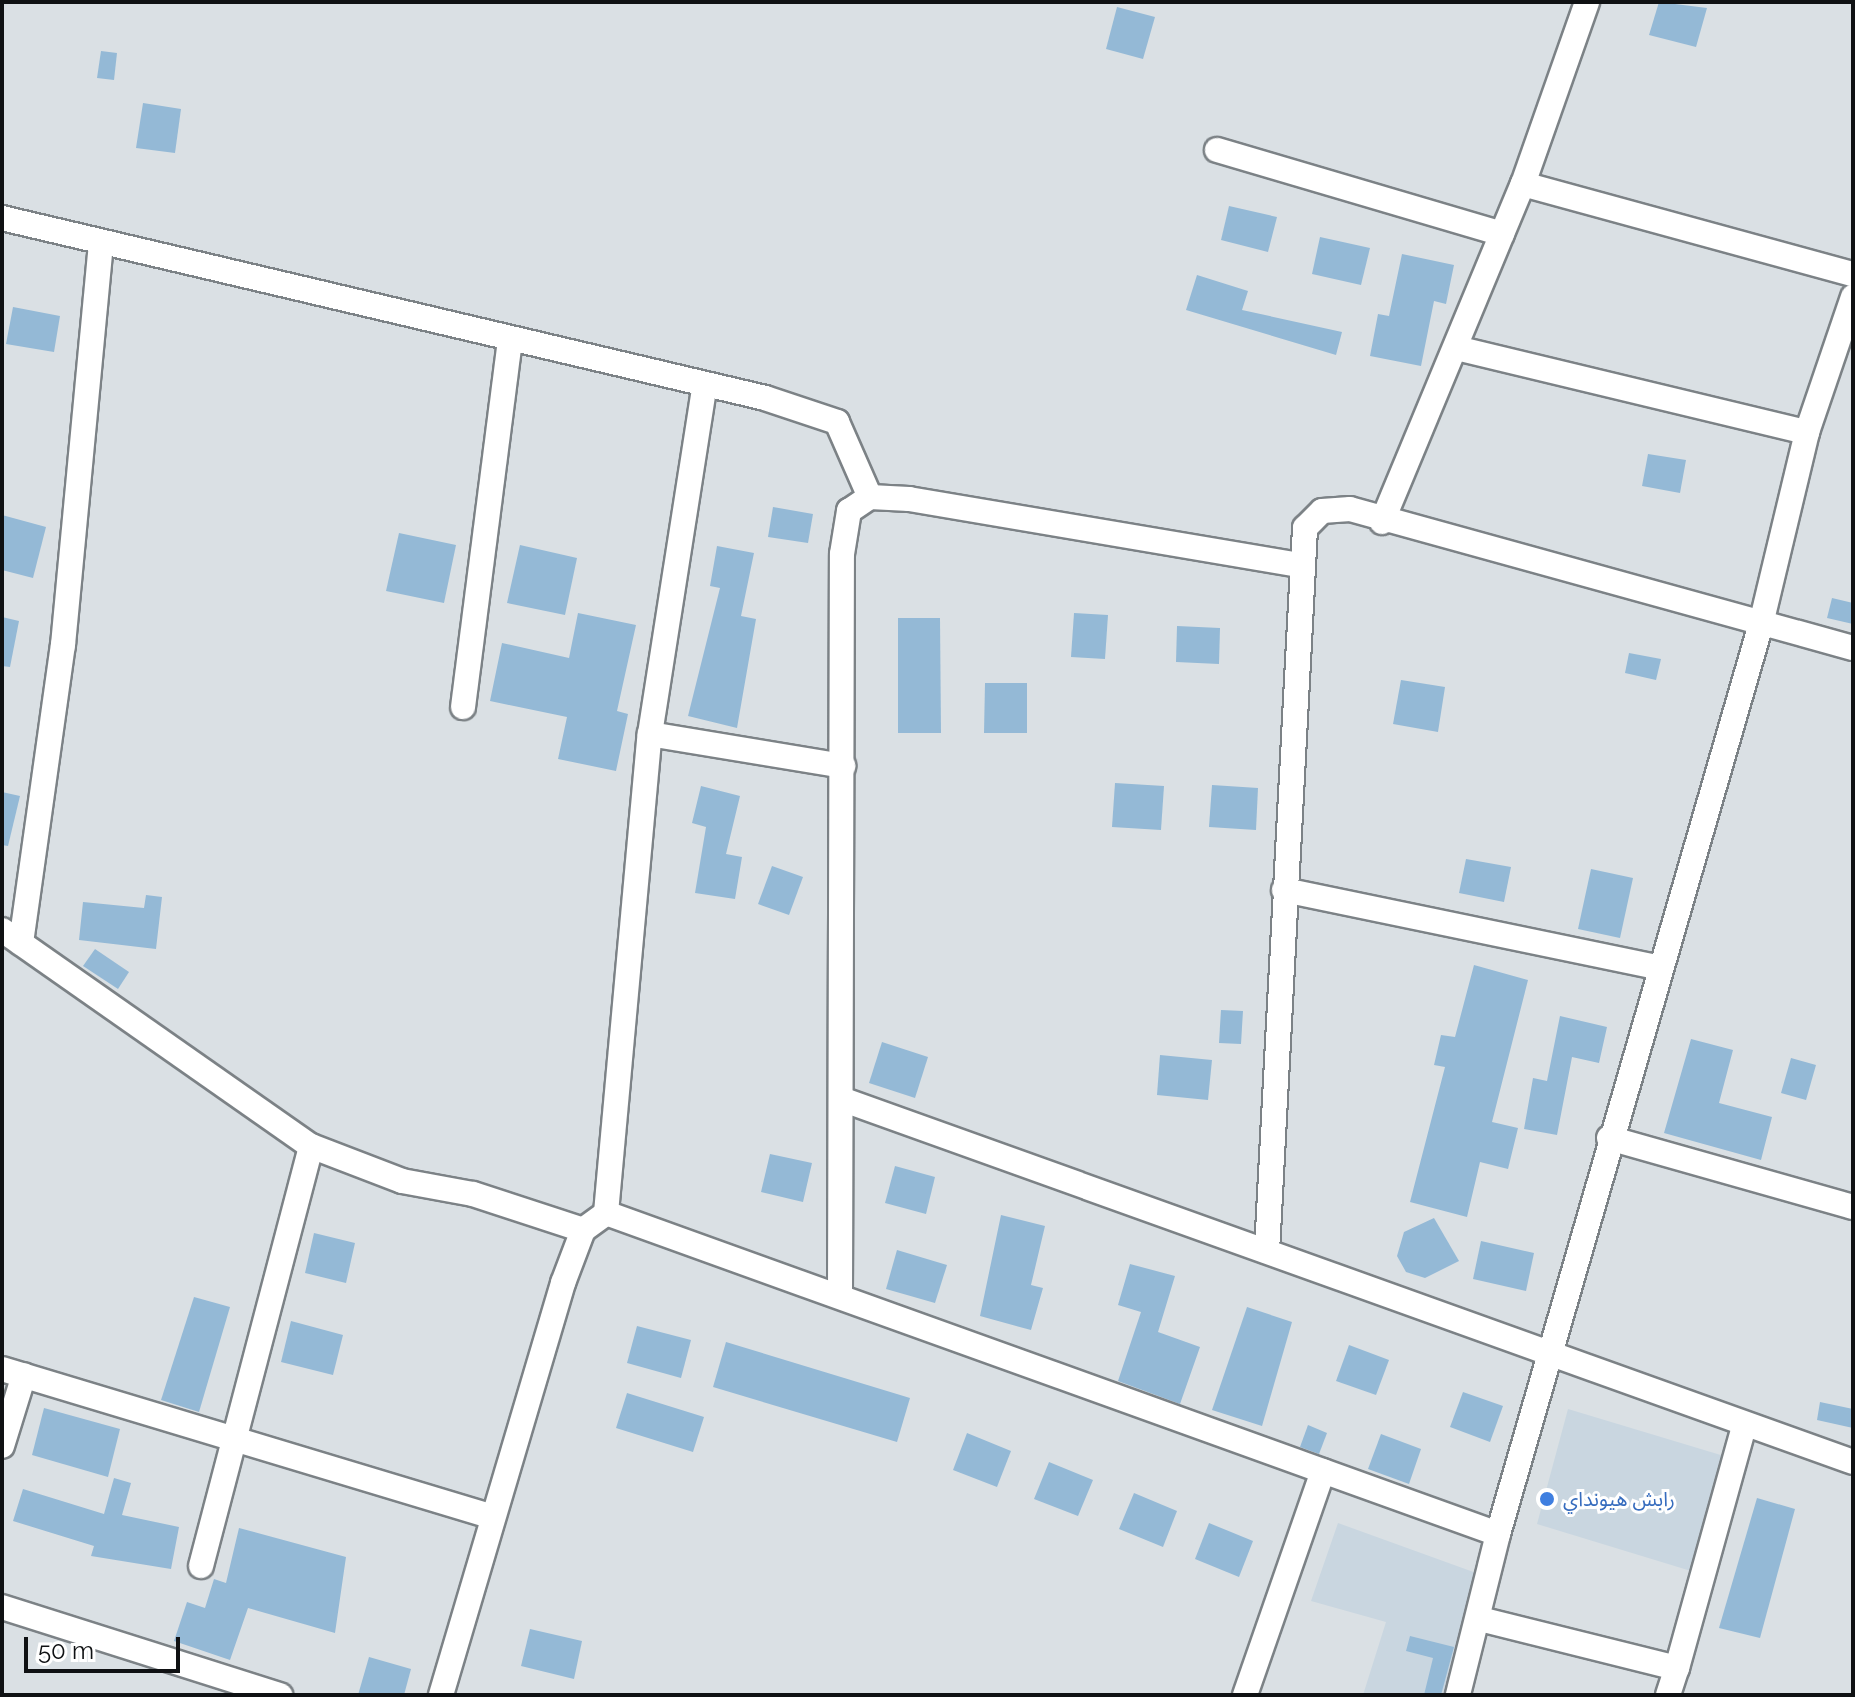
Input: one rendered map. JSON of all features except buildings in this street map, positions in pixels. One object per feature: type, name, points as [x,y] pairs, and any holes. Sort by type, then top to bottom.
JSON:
[{"type":"street","points":[[1382,522],[1523,184],[1587,2]]},
{"type":"street","points":[[1217,150],[1502,234]]},
{"type":"street","points":[[1523,184],[1853,274]]},
{"type":"street","points":[[2,218],[510,341],[705,384],[837,422],[870,497]]},
{"type":"street","points":[[101,243],[63,645],[11,936],[311,1146],[402,1181],[473,1194],[583,1230]]},
{"type":"street","points":[[1458,1695],[1548,1350],[1761,624],[1807,432],[1853,297]]},
{"type":"street","points":[[463,707],[510,341]]},
{"type":"street","points":[[1456,348],[1807,432]]},
{"type":"street","points":[[441,1695],[583,1230],[606,1213],[650,734],[705,384]]},
{"type":"street","points":[[840,1295],[844,1100],[842,554],[849,511],[870,497],[1298,565]]},
{"type":"street","points":[[1267,1251],[1298,565],[1305,528],[1322,511],[1350,509],[1382,522],[1853,648]]},
{"type":"street","points":[[650,734],[843,766]]},
{"type":"street","points":[[1284,890],[1659,968]]},
{"type":"street","points":[[844,1100],[1548,1350],[1744,1426],[1853,1462]]},
{"type":"street","points":[[1609,1138],[1853,1207]]},
{"type":"street","points":[[201,1566],[311,1146]]},
{"type":"street","points":[[606,1213],[1498,1534]]},
{"type":"street","points":[[2,1446],[13,1372],[235,1443],[399,1483],[493,1517]]},
{"type":"street","points":[[1668,1695],[1744,1426]]},
{"type":"street","points":[[1245,1695],[1323,1471]]},
{"type":"street","points":[[2,1607],[280,1695]]},
{"type":"street","points":[[1480,1619],[1677,1668]]},
{"type":"shaded area","points":[[1568,1409],[1724,1456],[1691,1571],[1537,1524]]},
{"type":"shaded area","points":[[1338,1523],[1479,1574],[1443,1695],[1363,1695],[1386,1622],[1311,1601]]},
{"type":"place","name":"رابش هيونداي","points":[[1547,1499]]}]
